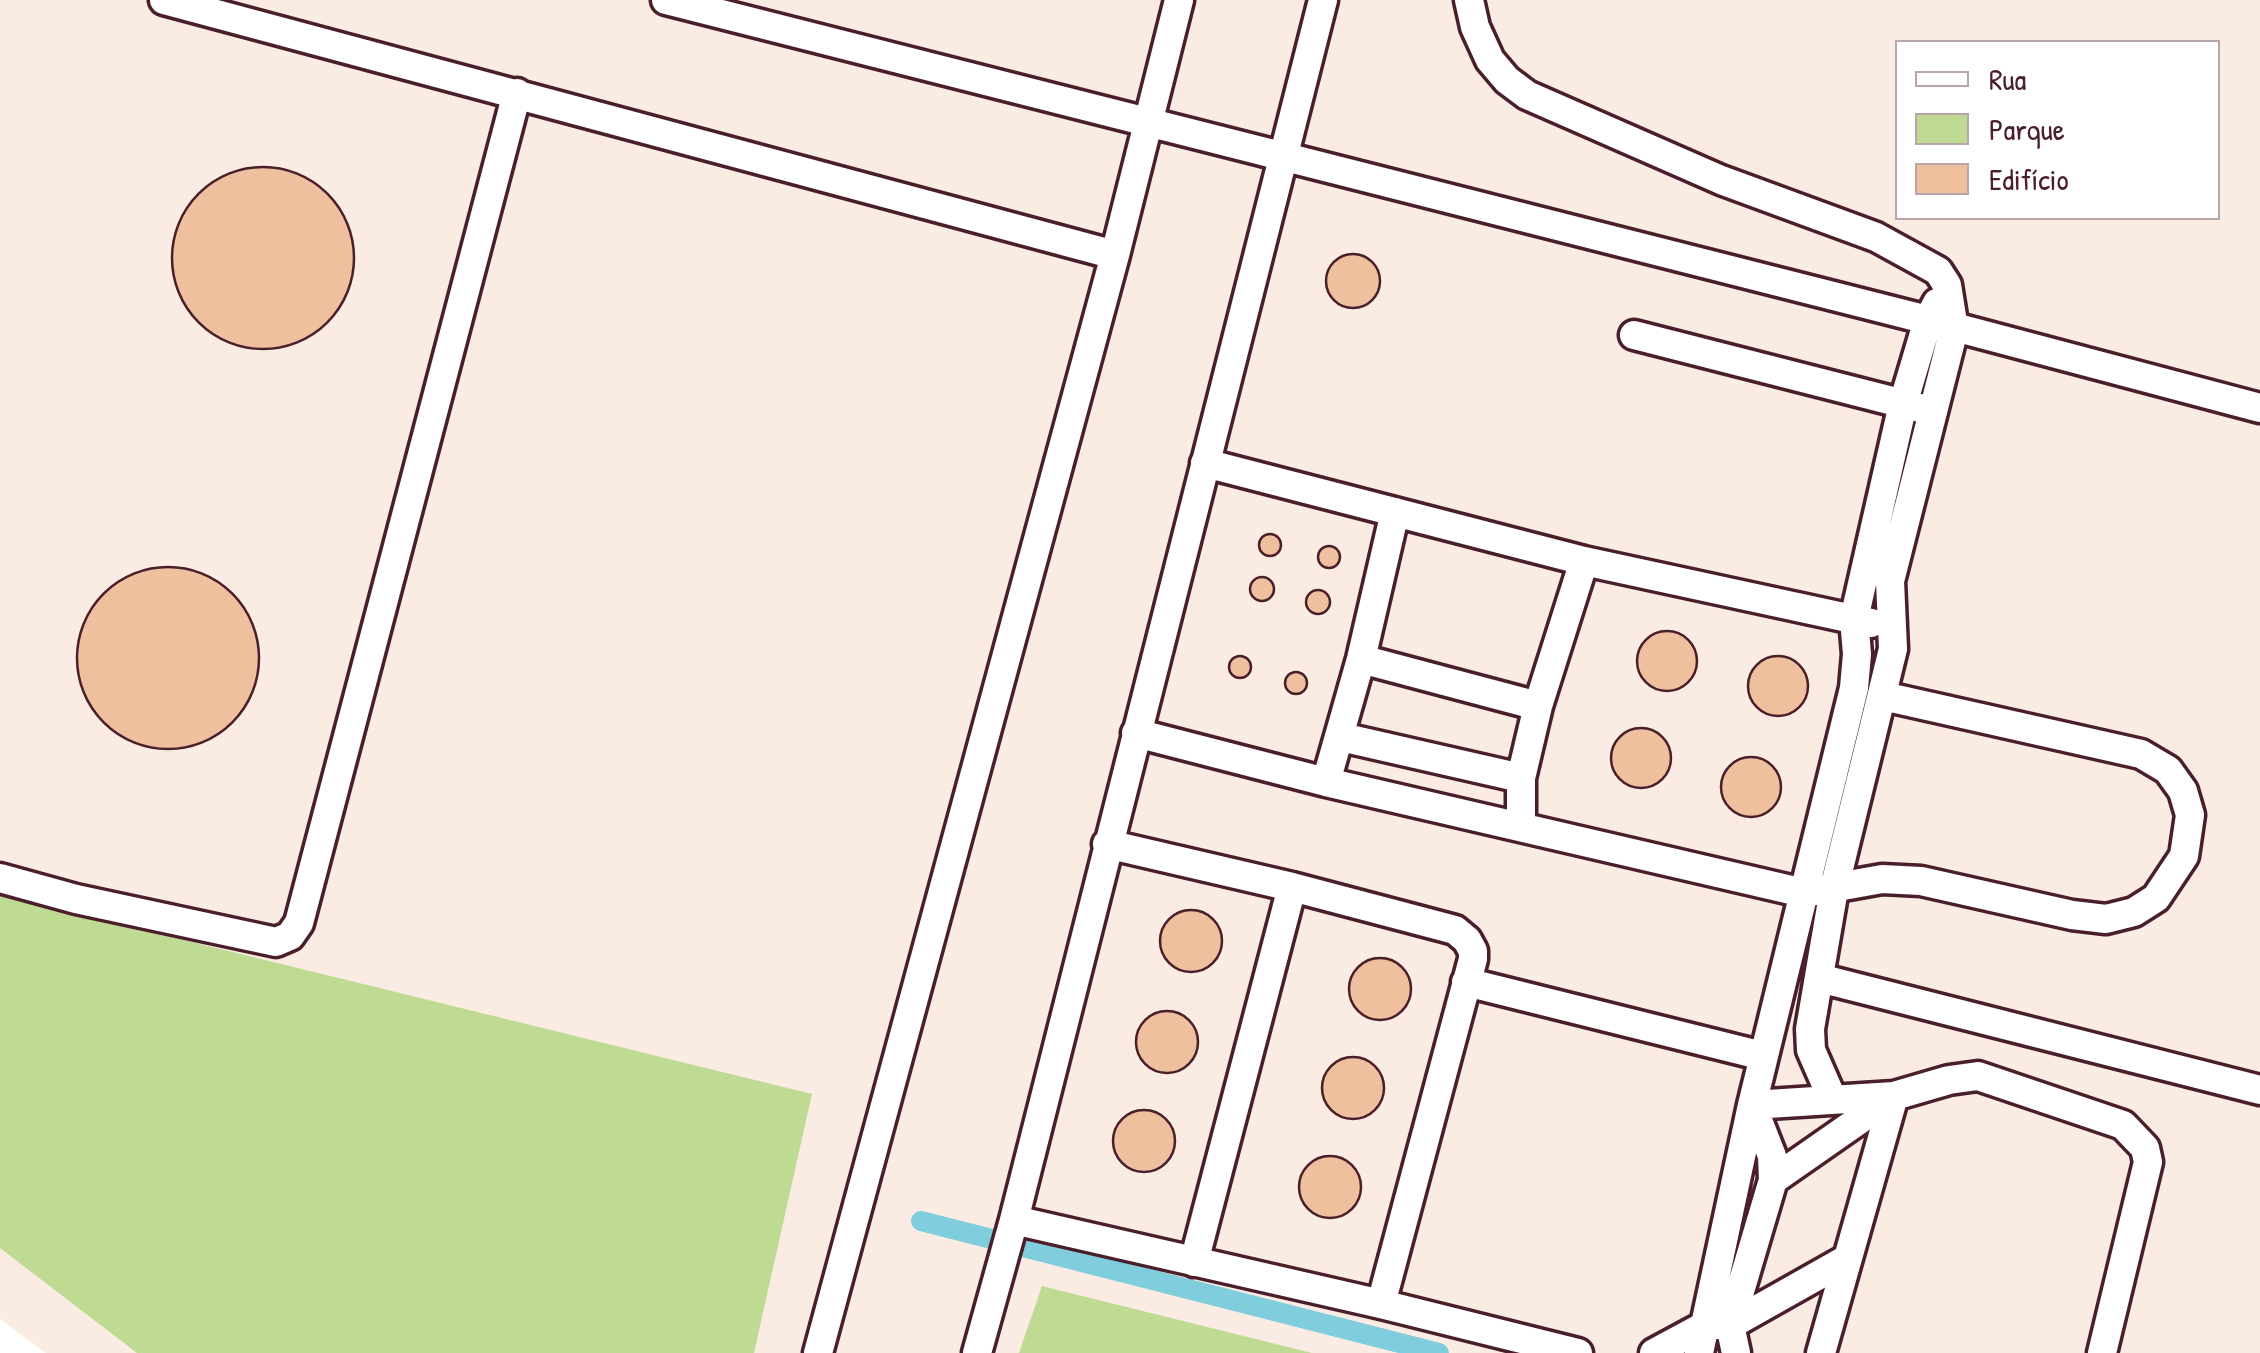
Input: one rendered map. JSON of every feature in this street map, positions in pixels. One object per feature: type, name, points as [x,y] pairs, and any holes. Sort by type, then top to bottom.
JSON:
[{"type":"lane","points":[[164,0],[1115,254]]},
{"type":"lane","points":[[666,0],[2260,408]]},
{"type":"lane","points":[[818,1353],[1140,156],[1158,126],[1179,0]]},
{"type":"lane","points":[[977,1353],[1324,0]]},
{"type":"lane","points":[[1469,0],[1475,27],[1490,60],[1507,80],[1527,94],[1721,180],[1876,237],[1938,271],[1947,285],[1954,329],[1890,581],[1893,648],[1834,890],[1810,1029],[1811,1050],[1832,1098]]},
{"type":"lane","points":[[0,878],[76,899],[276,942],[290,936],[299,924],[518,93]]},
{"type":"lane","points":[[1736,1353],[1718,1325],[1752,1106],[1854,688],[1854,619],[1904,404],[1928,320],[1947,285]]},
{"type":"lane","points":[[1634,335],[1932,410]]},
{"type":"lane","points":[[1205,464],[1584,561],[1892,627]]},
{"type":"lane","points":[[1326,782],[1361,659],[1395,512]]},
{"type":"lane","points":[[1522,827],[1521,778],[1538,706],[1584,561]]},
{"type":"lane","points":[[1361,659],[1538,706]]},
{"type":"lane","points":[[1136,732],[1326,782],[1804,894],[1882,879],[1921,881],[2106,919],[2134,912],[2156,898],[2184,856],[2190,815],[2183,791],[2168,770],[2142,754],[1883,696]]},
{"type":"lane","points":[[1341,737],[1521,778]]},
{"type":"lane","points":[[1107,844],[1292,886],[1455,930],[1473,950],[1382,1304]]},
{"type":"lane","points":[[1194,1262],[1292,886]]},
{"type":"lane","points":[[1818,978],[2260,1090]]},
{"type":"lane","points":[[1466,982],[1763,1056]]},
{"type":"lane","points":[[1752,1106],[1894,1096],[1978,1076],[2110,1119],[2138,1137],[2145,1148],[2146,1178],[2102,1353]]},
{"type":"lane","points":[[1773,1180],[1894,1096]]},
{"type":"lane","points":[[1821,1353],[1894,1096]]},
{"type":"lane","points":[[1699,1353],[1718,1325],[1773,1180],[1772,1156],[1752,1106]]},
{"type":"lane","points":[[1014,1220],[1578,1353]]},
{"type":"lane","points":[[1654,1353],[1848,1259]]},
{"type":"shaded area","points":[[0,0],[2260,0],[2260,1353],[46,1353],[0,1319]]},
{"type":"green space","points":[[0,895],[812,1094],[754,1353],[137,1353],[0,1248]]},
{"type":"green space","points":[[1042,1286],[1312,1353],[1019,1353]]},
{"type":"building","points":[[263,167],[298,174],[327,194],[347,223],[354,258],[347,293],[327,322],[298,342],[263,349],[228,342],[199,322],[179,293],[172,258],[179,223],[199,194],[228,174]]},
{"type":"building","points":[[1353,254],[1372,262],[1380,281],[1372,300],[1353,308],[1334,300],[1326,281],[1334,262]]},
{"type":"building","points":[[1266,534],[1274,534],[1281,545],[1274,556],[1266,556],[1259,549],[1259,541]]},
{"type":"building","points":[[1325,546],[1333,546],[1340,557],[1333,568],[1325,568],[1318,561],[1318,553]]},
{"type":"building","points":[[168,567],[203,574],[232,594],[252,623],[259,658],[252,693],[232,722],[203,742],[168,749],[133,742],[104,722],[84,693],[77,658],[84,623],[104,594],[133,574]]},
{"type":"building","points":[[1262,577],[1274,589],[1262,601],[1250,589]]},
{"type":"building","points":[[1318,590],[1330,602],[1318,614],[1306,602]]},
{"type":"building","points":[[1667,631],[1688,640],[1697,661],[1688,682],[1667,691],[1646,682],[1637,661],[1646,640]]},
{"type":"building","points":[[1236,656],[1244,656],[1251,667],[1244,678],[1236,678],[1229,671],[1229,663]]},
{"type":"building","points":[[1778,656],[1799,665],[1808,686],[1799,707],[1778,716],[1757,707],[1748,686],[1757,665]]},
{"type":"building","points":[[1292,672],[1300,672],[1307,683],[1300,694],[1292,694],[1285,687],[1285,679]]},
{"type":"building","points":[[1641,728],[1662,737],[1671,758],[1662,779],[1641,788],[1620,779],[1611,758],[1620,737]]},
{"type":"building","points":[[1751,757],[1772,766],[1781,787],[1772,808],[1751,817],[1730,808],[1721,787],[1730,766]]},
{"type":"building","points":[[1191,910],[1213,919],[1222,941],[1213,963],[1191,972],[1169,963],[1160,941],[1169,919]]},
{"type":"building","points":[[1380,958],[1402,967],[1411,989],[1402,1011],[1380,1020],[1358,1011],[1349,989],[1358,967]]},
{"type":"building","points":[[1167,1011],[1189,1020],[1198,1042],[1189,1064],[1167,1073],[1145,1064],[1136,1042],[1145,1020]]},
{"type":"building","points":[[1353,1057],[1375,1066],[1384,1088],[1375,1110],[1353,1119],[1331,1110],[1322,1088],[1331,1066]]},
{"type":"building","points":[[1144,1110],[1166,1119],[1175,1141],[1166,1163],[1144,1172],[1122,1163],[1113,1141],[1122,1119]]},
{"type":"building","points":[[1330,1156],[1352,1165],[1361,1187],[1352,1209],[1330,1218],[1308,1209],[1299,1187],[1308,1165]]},
{"type":"waterway","points":[[921,1221],[1439,1353]]}]
